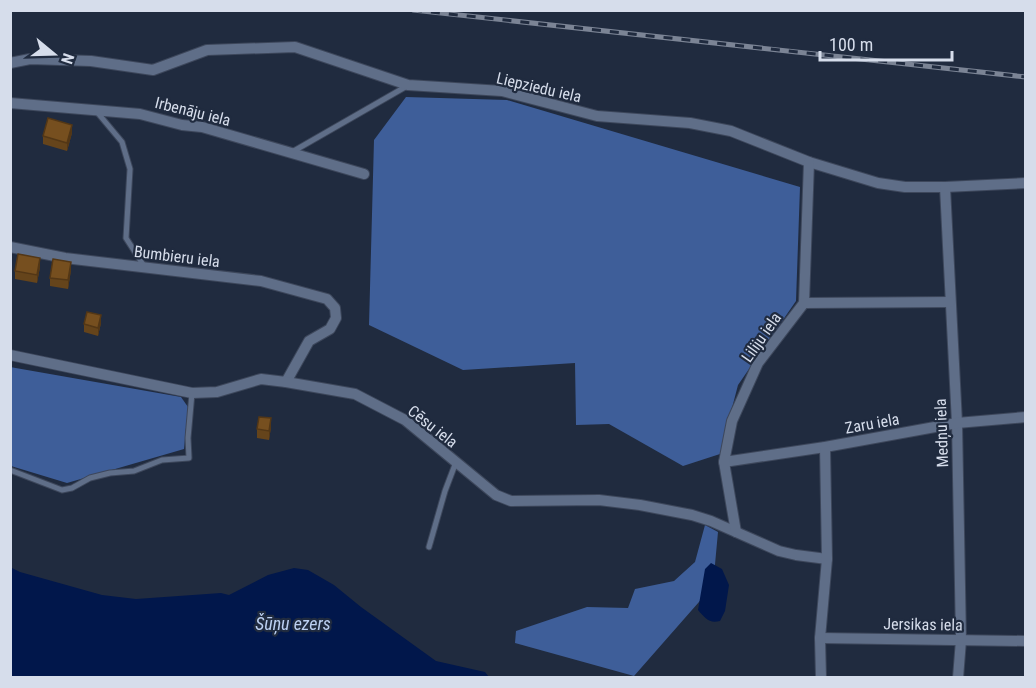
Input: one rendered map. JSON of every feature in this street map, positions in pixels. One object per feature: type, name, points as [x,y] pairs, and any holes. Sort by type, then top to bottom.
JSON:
[{"type":"street","name":"Liepziedu iela","points":[[10,63],[30,59],[91,61],[153,70],[207,50],[295,47],[408,85],[502,91],[597,116],[690,123],[731,131],[809,162],[878,183],[905,187],[1026,183]]},
{"type":"street","name":"Irbenāju iela","points":[[10,103],[140,114],[202,128],[364,174]]},
{"type":"street","points":[[809,162],[804,303],[950,302]]},
{"type":"street","name":"Medņu iela","points":[[945,187],[957,423],[961,640],[958,678]]},
{"type":"street","name":"Bumbieru iela","points":[[10,248],[65,258],[261,281],[327,299],[335,308],[336,318],[330,329],[309,340],[286,382]]},
{"type":"street","name":"Liliju iela","points":[[736,532],[724,462],[732,421],[758,363],[804,303]]},
{"type":"street","name":"Cēsu iela","points":[[10,355],[192,393],[217,392],[261,379],[355,394],[405,420],[496,495],[511,501],[599,500],[640,505],[692,515],[779,550],[827,559]]},
{"type":"street","name":"Zaru iela","points":[[724,462],[825,447],[957,423],[1026,417]]},
{"type":"street","points":[[821,678],[820,638],[827,559],[825,447]]},
{"type":"street","name":"Jersikas iela","points":[[820,638],[1026,641]]},
{"type":"lane","points":[[290,153],[408,85]]},
{"type":"lane","points":[[96,111],[122,142],[125,151],[130,170],[126,238],[144,266]]},
{"type":"lane","points":[[10,470],[62,490],[72,488],[90,478],[134,471],[162,460],[189,458],[188,438],[192,393]]},
{"type":"lane","points":[[429,547],[456,462]]},
{"type":"shaded area","points":[[406,97],[507,100],[800,187],[796,301],[738,385],[720,454],[683,466],[609,424],[576,425],[575,363],[463,370],[369,325],[374,140]]},
{"type":"shaded area","points":[[10,367],[181,397],[188,407],[184,449],[67,483],[11,466]]},
{"type":"shaded area","points":[[705,525],[718,532],[713,586],[634,676],[515,643],[516,631],[587,607],[628,608],[635,589],[674,581],[695,562]]},
{"type":"water","points":[[711,563],[722,569],[729,585],[725,611],[720,621],[716,622],[708,620],[698,610],[705,569]]},
{"type":"water","name":"Šūņu ezers","points":[[10,567],[20,572],[102,595],[136,599],[221,593],[229,595],[268,575],[294,568],[308,570],[334,585],[436,661],[485,672],[489,677],[11,677]]},
{"type":"building","points":[[48,118],[72,125],[67,143],[43,136]]},
{"type":"building","points":[[18,254],[40,258],[37,275],[15,271]]},
{"type":"building","points":[[53,259],[71,262],[68,280],[50,278]]},
{"type":"building","points":[[87,312],[101,315],[98,328],[84,324]]},
{"type":"building","points":[[259,417],[271,418],[269,431],[257,429]]},
{"type":"railway","points":[[413,10],[1026,77]]}]
